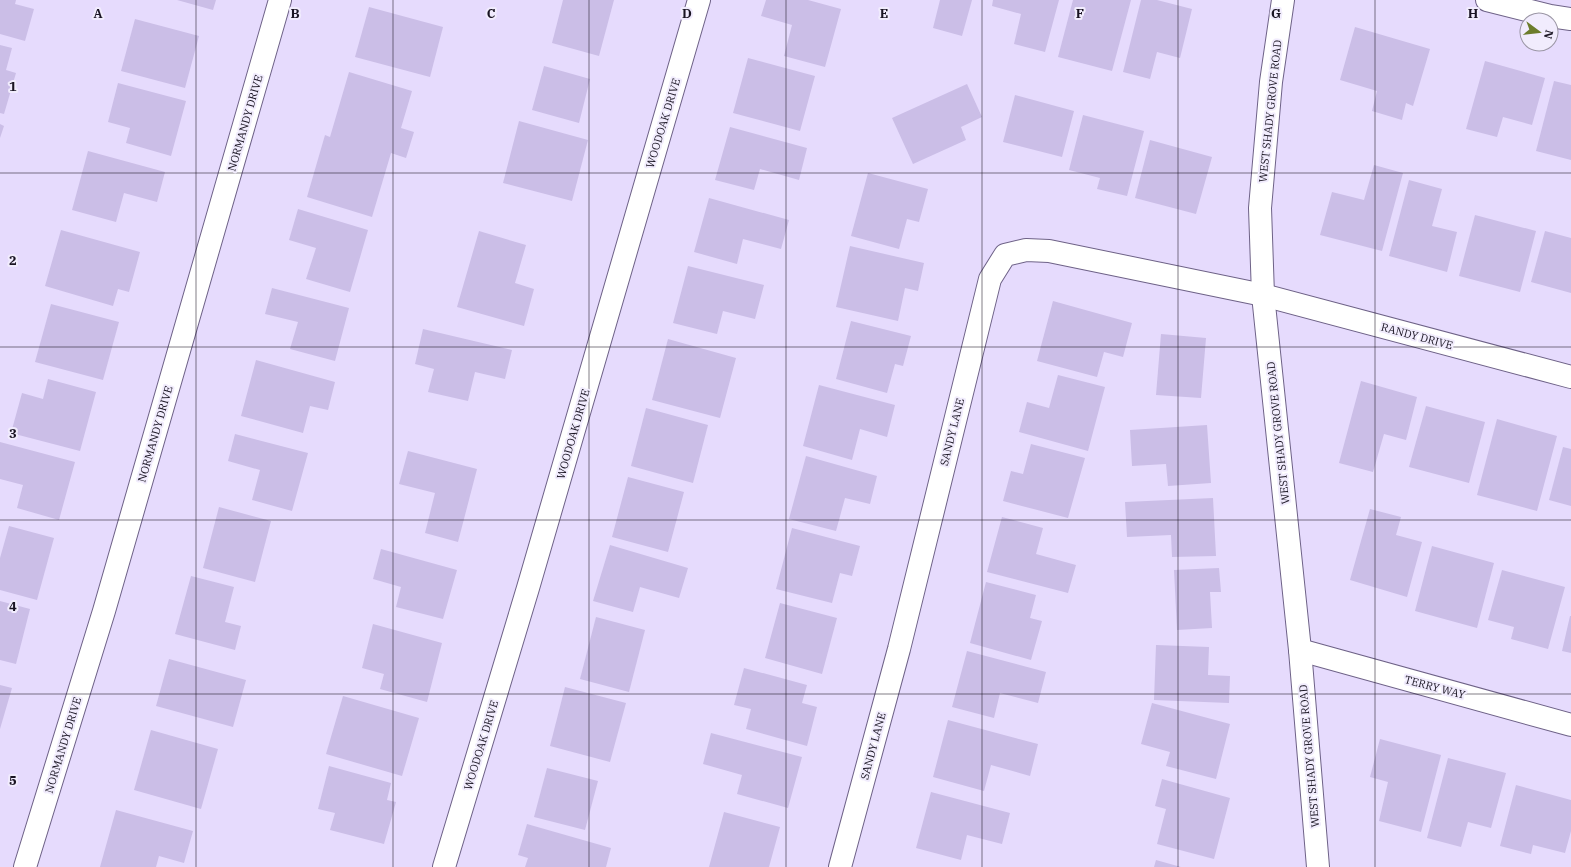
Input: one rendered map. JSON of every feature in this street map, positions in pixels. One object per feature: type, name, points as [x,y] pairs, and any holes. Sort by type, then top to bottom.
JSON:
[{"type":"street","name":"NORMANDY DRIVE","points":[[25,867],[104,611],[280,0]]},
{"type":"street","name":"WOODOAK DRIVE","points":[[444,867],[526,596],[699,0]]},
{"type":"street","name":"WEST SHADY GROVE ROAD","points":[[1283,0],[1271,82],[1260,208],[1263,295],[1300,650],[1318,867]]},
{"type":"street","points":[[1487,0],[1550,16],[1571,19]]},
{"type":"street","name":"SANDY LANE","points":[[840,867],[899,649],[990,279],[1005,255],[1026,250],[1049,251],[1263,295]]},
{"type":"street","name":"RANDY DRIVE","points":[[1263,295],[1571,377]]},
{"type":"street","name":"TERRY WAY","points":[[1300,650],[1571,725]]},
{"type":"building","points":[[0,0],[16,0],[15,4],[34,9],[25,41],[0,34]]},
{"type":"building","points":[[177,0],[216,0],[213,10]]},
{"type":"building","points":[[563,0],[614,0],[599,56],[552,43]]},
{"type":"building","points":[[766,0],[808,0],[841,9],[825,67],[784,56],[792,25],[761,16]]},
{"type":"building","points":[[940,0],[972,0],[962,36],[933,28]]},
{"type":"building","points":[[993,0],[1059,0],[1045,52],[1014,44],[1021,14],[992,6]]},
{"type":"building","points":[[1073,0],[1131,0],[1112,71],[1058,57]]},
{"type":"building","points":[[1141,0],[1157,0],[1192,9],[1180,58],[1157,52],[1150,79],[1123,72]]},
{"type":"building","points":[[369,7],[443,27],[430,77],[355,57]]},
{"type":"building","points":[[135,19],[199,36],[185,88],[121,71]]},
{"type":"building","points":[[1355,27],[1430,49],[1413,106],[1406,103],[1402,120],[1372,111],[1377,91],[1340,80]]},
{"type":"building","points":[[0,45],[12,48],[6,70],[16,73],[4,114],[0,113]]},
{"type":"building","points":[[748,58],[815,76],[800,131],[733,113]]},
{"type":"building","points":[[1485,61],[1545,78],[1532,125],[1503,117],[1497,137],[1466,129]]},
{"type":"building","points":[[544,66],[590,79],[579,123],[532,110]]},
{"type":"building","points":[[349,72],[412,91],[401,128],[414,132],[406,158],[391,153],[372,217],[307,197],[325,135],[330,137]]},
{"type":"building","points":[[1554,81],[1571,85],[1571,160],[1536,151]]},
{"type":"building","points":[[118,83],[186,101],[171,156],[126,143],[130,128],[108,122]]},
{"type":"building","points":[[967,84],[982,117],[961,127],[966,140],[913,164],[892,118]]},
{"type":"building","points":[[1015,95],[1074,111],[1062,157],[1003,142]]},
{"type":"building","points":[[1083,115],[1144,131],[1127,196],[1097,189],[1100,178],[1069,170]]},
{"type":"building","points":[[519,121],[588,140],[572,201],[503,183]]},
{"type":"building","points":[[0,124],[4,126],[0,138]]},
{"type":"building","points":[[730,127],[807,148],[799,180],[760,169],[754,190],[715,180]]},
{"type":"building","points":[[1150,140],[1212,157],[1196,214],[1135,198]]},
{"type":"building","points":[[88,151],[165,172],[157,202],[124,193],[116,222],[72,210]]},
{"type":"building","points":[[1374,165],[1403,173],[1382,251],[1320,235],[1332,192],[1364,200]]},
{"type":"building","points":[[868,173],[928,189],[919,222],[907,219],[899,249],[851,236]]},
{"type":"building","points":[[1409,180],[1442,189],[1432,226],[1457,232],[1447,272],[1389,256]]},
{"type":"building","points":[[709,198],[789,220],[781,249],[743,239],[737,264],[694,252]]},
{"type":"building","points":[[298,209],[368,230],[350,292],[306,279],[316,248],[289,240]]},
{"type":"building","points":[[1475,215],[1536,231],[1520,292],[1459,276]]},
{"type":"building","points":[[61,230],[140,252],[129,292],[118,289],[113,306],[45,286]]},
{"type":"building","points":[[479,231],[526,245],[515,283],[534,289],[524,326],[457,307]]},
{"type":"building","points":[[1545,231],[1571,238],[1571,293],[1531,282]]},
{"type":"building","points":[[850,246],[924,263],[918,291],[905,288],[898,321],[836,307]]},
{"type":"building","points":[[688,266],[764,285],[755,319],[723,311],[717,334],[673,323]]},
{"type":"building","points":[[272,288],[349,308],[335,361],[290,349],[298,322],[265,314]]},
{"type":"building","points":[[1053,301],[1132,323],[1123,357],[1104,352],[1097,377],[1037,361]]},
{"type":"building","points":[[51,304],[119,322],[103,380],[35,362]]},
{"type":"building","points":[[851,321],[911,336],[903,366],[895,364],[887,393],[836,379]]},
{"type":"building","points":[[423,329],[512,350],[505,379],[475,372],[468,401],[428,392],[434,369],[415,364]]},
{"type":"building","points":[[1161,334],[1206,338],[1201,398],[1156,395]]},
{"type":"building","points":[[668,339],[736,358],[720,418],[652,400]]},
{"type":"building","points":[[256,360],[335,382],[328,410],[310,406],[303,433],[241,416]]},
{"type":"building","points":[[1058,375],[1105,387],[1088,451],[1019,432],[1027,402],[1049,408]]},
{"type":"building","points":[[48,379],[96,392],[80,451],[11,433],[22,393],[43,399]]},
{"type":"building","points":[[1361,381],[1417,397],[1406,440],[1384,434],[1373,472],[1339,463]]},
{"type":"building","points":[[819,385],[895,405],[887,437],[860,429],[852,460],[803,446]]},
{"type":"building","points":[[1426,406],[1485,422],[1469,483],[1409,467]]},
{"type":"building","points":[[646,408],[708,425],[693,483],[631,466]]},
{"type":"building","points":[[1497,419],[1557,436],[1537,511],[1477,495]]},
{"type":"building","points":[[1207,425],[1211,483],[1168,486],[1166,464],[1132,466],[1130,430]]},
{"type":"building","points":[[235,434],[308,453],[292,511],[252,500],[260,470],[228,461]]},
{"type":"building","points":[[0,442],[75,462],[59,520],[17,508],[23,485],[0,479]]},
{"type":"building","points":[[1031,444],[1085,458],[1068,518],[1003,501],[1011,471],[1023,474]]},
{"type":"building","points":[[1563,447],[1571,449],[1571,506],[1549,500]]},
{"type":"building","points":[[408,451],[477,469],[458,542],[425,533],[435,493],[399,484]]},
{"type":"building","points":[[806,456],[877,476],[870,504],[845,498],[836,531],[789,519]]},
{"type":"building","points":[[628,477],[684,492],[668,552],[612,537]]},
{"type":"building","points":[[1213,498],[1216,556],[1172,557],[1171,535],[1127,537],[1125,502]]},
{"type":"building","points":[[219,507],[271,521],[255,582],[203,568]]},
{"type":"building","points":[[1370,509],[1401,517],[1396,535],[1422,542],[1407,597],[1350,580]]},
{"type":"building","points":[[1002,517],[1043,528],[1036,554],[1076,565],[1068,593],[987,572]]},
{"type":"building","points":[[9,526],[54,538],[37,600],[0,590],[0,558]]},
{"type":"building","points":[[792,528],[860,546],[852,576],[840,573],[832,603],[776,589]]},
{"type":"building","points":[[610,545],[688,568],[679,598],[640,587],[633,612],[593,601]]},
{"type":"building","points":[[1432,546],[1494,563],[1477,628],[1415,611]]},
{"type":"building","points":[[381,549],[457,570],[443,619],[396,607],[401,587],[373,579]]},
{"type":"building","points":[[1219,568],[1221,592],[1210,592],[1212,628],[1177,630],[1174,570]]},
{"type":"building","points":[[1502,570],[1565,587],[1548,649],[1511,639],[1514,627],[1488,620]]},
{"type":"building","points":[[191,576],[234,587],[225,622],[241,626],[235,650],[175,634]]},
{"type":"building","points":[[986,582],[1036,595],[1030,618],[1042,621],[1031,660],[970,643]]},
{"type":"building","points":[[0,601],[30,609],[16,664],[0,660]]},
{"type":"building","points":[[780,603],[837,618],[822,674],[765,658]]},
{"type":"building","points":[[1571,616],[1571,653],[1562,651]]},
{"type":"building","points":[[596,617],[645,630],[629,692],[580,679]]},
{"type":"building","points":[[373,624],[442,643],[427,702],[380,689],[384,674],[362,668]]},
{"type":"building","points":[[1156,645],[1209,647],[1208,675],[1230,676],[1229,703],[1154,700]]},
{"type":"building","points":[[967,651],[1046,672],[1038,703],[1000,693],[994,718],[952,707]]},
{"type":"building","points":[[169,659],[246,680],[233,727],[156,706]]},
{"type":"building","points":[[744,668],[807,685],[802,703],[817,707],[807,746],[746,729],[751,709],[734,705]]},
{"type":"building","points":[[0,685],[12,688],[0,729]]},
{"type":"building","points":[[565,687],[626,703],[610,762],[550,746]]},
{"type":"building","points":[[343,696],[419,718],[402,776],[326,754]]},
{"type":"building","points":[[1152,703],[1230,724],[1216,779],[1166,766],[1170,752],[1141,744]]},
{"type":"building","points":[[948,720],[1038,744],[1030,776],[991,765],[984,791],[933,777]]},
{"type":"building","points":[[151,730],[218,749],[201,809],[134,790]]},
{"type":"building","points":[[711,733],[802,757],[788,808],[737,794],[742,775],[703,764]]},
{"type":"building","points":[[1380,739],[1441,755],[1421,832],[1379,821],[1388,782],[1370,777]]},
{"type":"building","points":[[1448,758],[1506,773],[1491,828],[1468,822],[1461,847],[1427,838]]},
{"type":"building","points":[[329,766],[391,783],[387,800],[396,802],[384,844],[330,830],[335,813],[318,809]]},
{"type":"building","points":[[547,768],[598,781],[585,830],[534,817]]},
{"type":"building","points":[[1162,779],[1230,798],[1214,859],[1157,844],[1166,809],[1155,806]]},
{"type":"building","points":[[1516,785],[1571,800],[1571,831],[1565,853],[1533,845],[1531,854],[1500,846]]},
{"type":"building","points":[[931,792],[1010,813],[1002,844],[967,835],[961,860],[916,848]]},
{"type":"building","points":[[116,810],[193,831],[184,863],[159,856],[156,867],[100,867]]},
{"type":"building","points":[[724,812],[780,827],[769,867],[709,867]]},
{"type":"building","points":[[527,824],[611,848],[606,867],[525,867],[528,858],[518,855]]},
{"type":"building","points":[[1156,860],[1181,867],[1154,867]]}]
